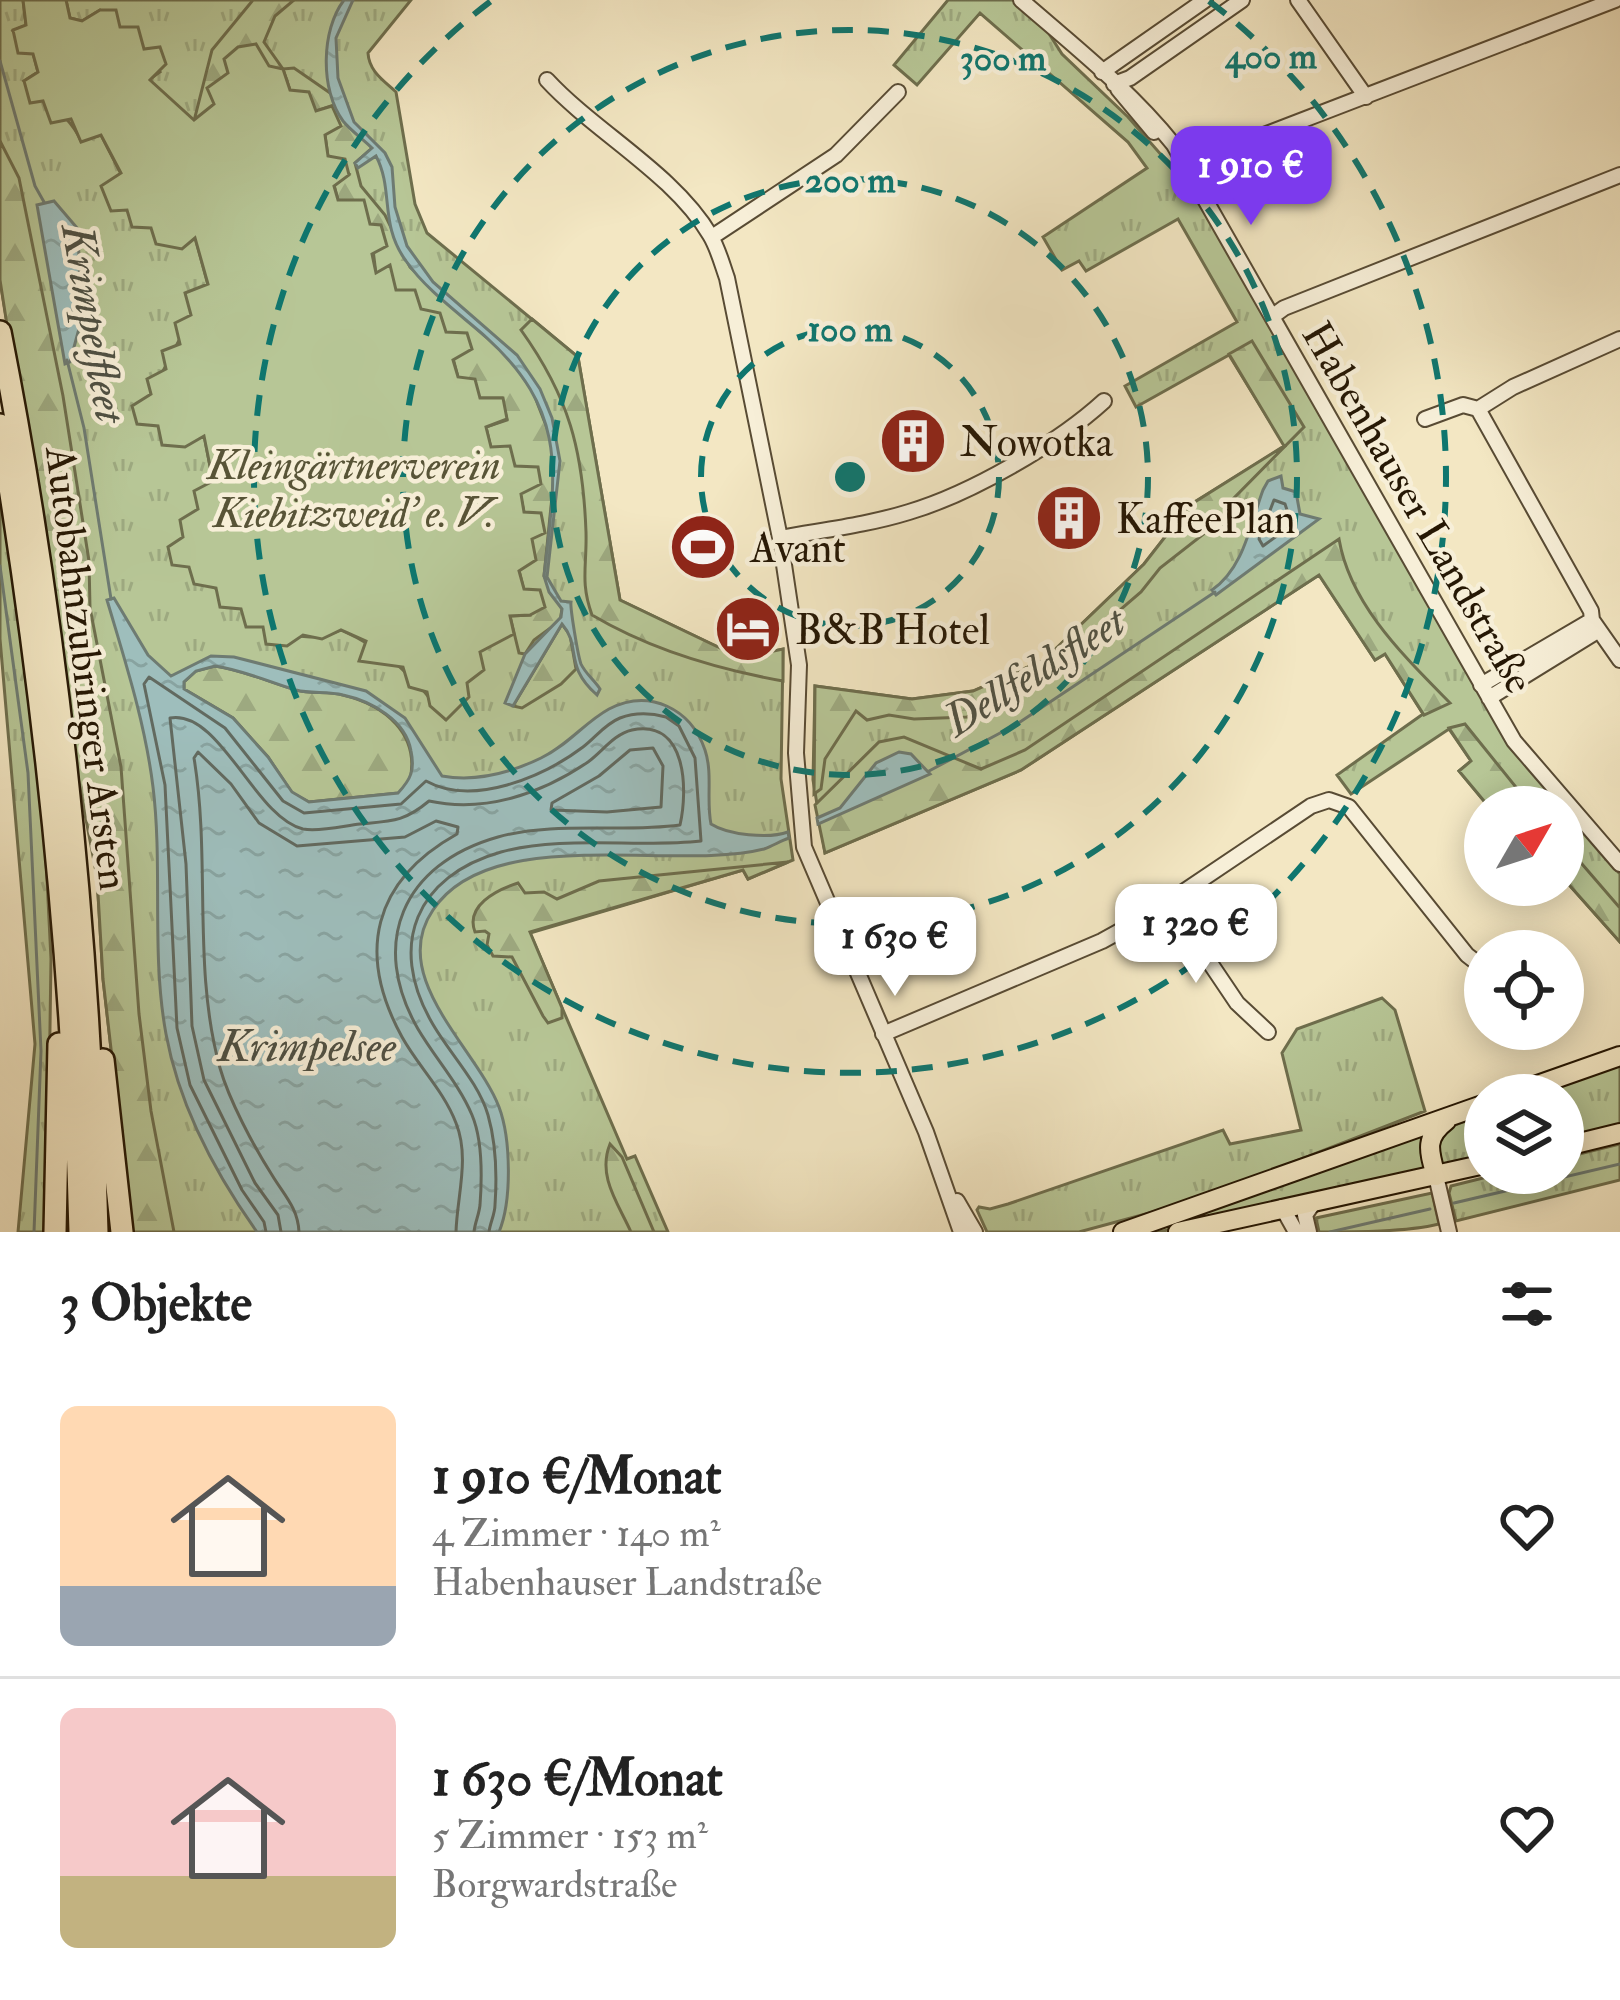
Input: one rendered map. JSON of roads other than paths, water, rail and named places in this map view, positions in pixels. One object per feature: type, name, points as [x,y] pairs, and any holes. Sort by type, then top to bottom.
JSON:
[{"type":"highway","name":"Autobahnzubringer Arsten","points":[[0,332],[55,671],[97,1232]]},
{"type":"highway","name":"Autobahnzubringer Arsten","points":[[0,425],[31,610],[77,980],[80,1232]]},
{"type":"highway","points":[[55,1232],[60,1023],[77,980]]},
{"type":"highway","points":[[77,980],[102,1047],[122,1232]]},
{"type":"main road","points":[[1569,1074],[1620,1056]]},
{"type":"main road","points":[[1123,1232],[1464,1111]]},
{"type":"main road","points":[[1436,1176],[1428,1143],[1448,1117]]},
{"type":"main road","points":[[1584,1142],[1620,1133]]},
{"type":"main road","points":[[1178,1232],[1464,1169]]},
{"type":"street","name":"Habenhauser Landstraße","points":[[1021,0],[1114,84],[1137,98],[1186,166],[1485,691],[1529,761],[1620,864]]},
{"type":"street","points":[[1102,72],[1205,0],[1217,17]]},
{"type":"street","points":[[1114,84],[1130,78],[1242,0]]},
{"type":"street","points":[[1298,0],[1366,97]]},
{"type":"street","points":[[1569,0],[1575,16]]},
{"type":"street","points":[[1186,166],[1615,0]]},
{"type":"street","points":[[547,80],[666,185],[712,237],[741,337],[780,538],[799,665],[799,814],[804,845],[961,1232]]},
{"type":"street","points":[[712,237],[836,155],[898,92]]},
{"type":"street","points":[[1273,316],[1620,175]]},
{"type":"street","points":[[1478,410],[1513,387],[1620,340]]},
{"type":"street","points":[[780,538],[868,523],[929,506],[1076,427],[1104,401]]},
{"type":"street","points":[[1424,419],[1463,405],[1478,410],[1620,660]]},
{"type":"street","points":[[1485,691],[1596,625]]},
{"type":"street","points":[[883,1034],[1102,940],[1169,902],[1311,806],[1329,800],[1349,807],[1464,951]]},
{"type":"street","points":[[1169,902],[1237,1003],[1268,1033]]},
{"type":"street","points":[[937,1165],[975,1232]]},
{"type":"street","points":[[1436,1176],[1449,1232]]},
{"type":"street","points":[[1309,1232],[1305,1215],[1315,1201]]},
{"type":"street","points":[[1282,1207],[1295,1232]]},
{"type":"water","points":[[344,0],[353,0],[336,38],[338,78],[354,122],[385,153],[392,167],[395,207],[407,246],[433,282],[517,355],[552,418],[560,461],[547,577],[561,601],[571,602],[580,659],[600,689],[597,695],[580,674],[562,624],[513,706],[505,703],[525,654],[561,617],[562,609],[544,576],[551,448],[532,393],[514,366],[406,261],[392,234],[376,156],[358,168],[355,163],[372,148],[343,121],[327,77],[331,27]]},
{"type":"water","name":"Krimpelfleet","points":[[54,201],[78,229],[80,288],[92,290],[93,302],[73,306],[72,318],[80,325],[70,362],[65,364],[37,205]]},
{"type":"water","points":[[1281,476],[1283,488],[1296,492],[1300,514],[1319,519],[1216,595],[1212,590],[1239,558],[1263,490],[1268,481]]},
{"type":"water","name":"Krimpelsee","points":[[114,598],[148,655],[171,676],[211,656],[234,657],[366,691],[405,718],[442,776],[480,777],[529,763],[624,703],[667,706],[690,723],[705,750],[711,824],[749,835],[788,832],[789,838],[767,848],[727,855],[587,855],[497,867],[460,883],[433,910],[422,935],[421,961],[428,986],[488,1085],[503,1120],[508,1187],[499,1232],[257,1232],[227,1186],[189,1112],[166,1034],[159,973],[153,787],[140,715],[107,600]],"holes":[[[215,666],[376,707],[395,721],[408,740],[412,764],[406,783],[398,793],[309,802],[292,792],[233,718],[184,689],[184,682],[196,671]]]},
{"type":"water","points":[[899,752],[911,754],[930,774],[818,824],[817,818],[840,808],[876,763]]},
{"type":"waterway","name":"Krimpelfleet","points":[[0,61],[35,186],[44,202]]},
{"type":"waterway","name":"Krimpelfleet","points":[[67,360],[84,428],[111,599]]},
{"type":"waterway","points":[[0,566],[28,773],[41,1051],[34,1232]]},
{"type":"waterway","name":"Dellfeldsfleet","points":[[929,771],[1017,724],[1215,592]]},
{"type":"waterway","points":[[1454,1203],[1620,1164]]},
{"type":"waterway","points":[[1330,1232],[1430,1209]]},
{"type":"place","name":"Nowotka","points":[[913,441]]},
{"type":"place","name":"KaffeePlan","points":[[1069,518]]},
{"type":"place","name":"Avant","points":[[703,547]]},
{"type":"place","name":"B&B Hotel","points":[[748,629]]},
{"type":"park label","name":"Kleingärtnerverein Kiebitzweid' e. V.","points":[[354,488]]}]
